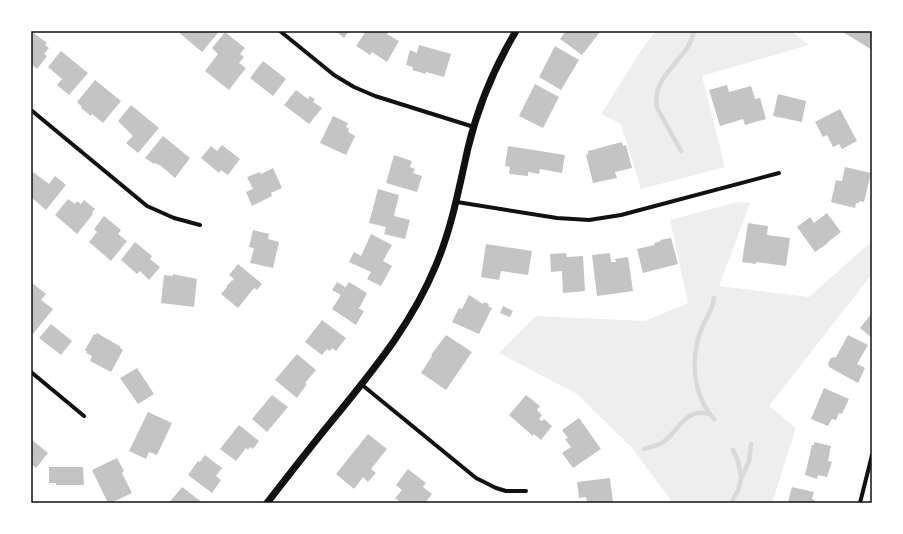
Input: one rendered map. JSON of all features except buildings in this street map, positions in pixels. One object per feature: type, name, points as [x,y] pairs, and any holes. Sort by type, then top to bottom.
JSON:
[{"type":"street","points":[[280,31],[334,75],[354,87],[375,96],[474,127]]},
{"type":"street","points":[[267,503],[396,340],[418,302],[442,250],[457,202],[474,127],[491,76],[516,31]]},
{"type":"street","points":[[31,110],[147,206],[174,218],[200,225]]},
{"type":"street","points":[[457,202],[557,218],[589,220],[622,214],[779,172]]},
{"type":"street","points":[[31,372],[84,416]]},
{"type":"street","points":[[361,384],[476,478],[496,488],[506,491],[526,491]]},
{"type":"street","points":[[860,503],[872,456]]},
{"type":"shaded area","points":[[656,31],[791,31],[809,45],[702,76],[725,167],[641,189],[621,124],[601,114],[642,49]]},
{"type":"shaded area","points":[[737,202],[750,203],[719,286],[809,297],[872,241],[872,274],[769,406],[796,428],[772,503],[673,503],[632,448],[577,394],[499,353],[536,316],[645,321],[688,303],[670,220]]},
{"type":"waterway","points":[[681,151],[657,108],[657,96],[659,86],[664,76],[685,51],[694,31]]},
{"type":"waterway","points":[[714,298],[712,307],[698,341],[695,353],[695,365],[698,388],[707,410],[714,419]]},
{"type":"waterway","points":[[644,449],[655,446],[668,439],[687,417],[700,413],[709,414]]},
{"type":"waterway","points":[[731,503],[738,490],[749,461],[751,444]]},
{"type":"waterway","points":[[733,450],[738,461],[741,477]]}]
